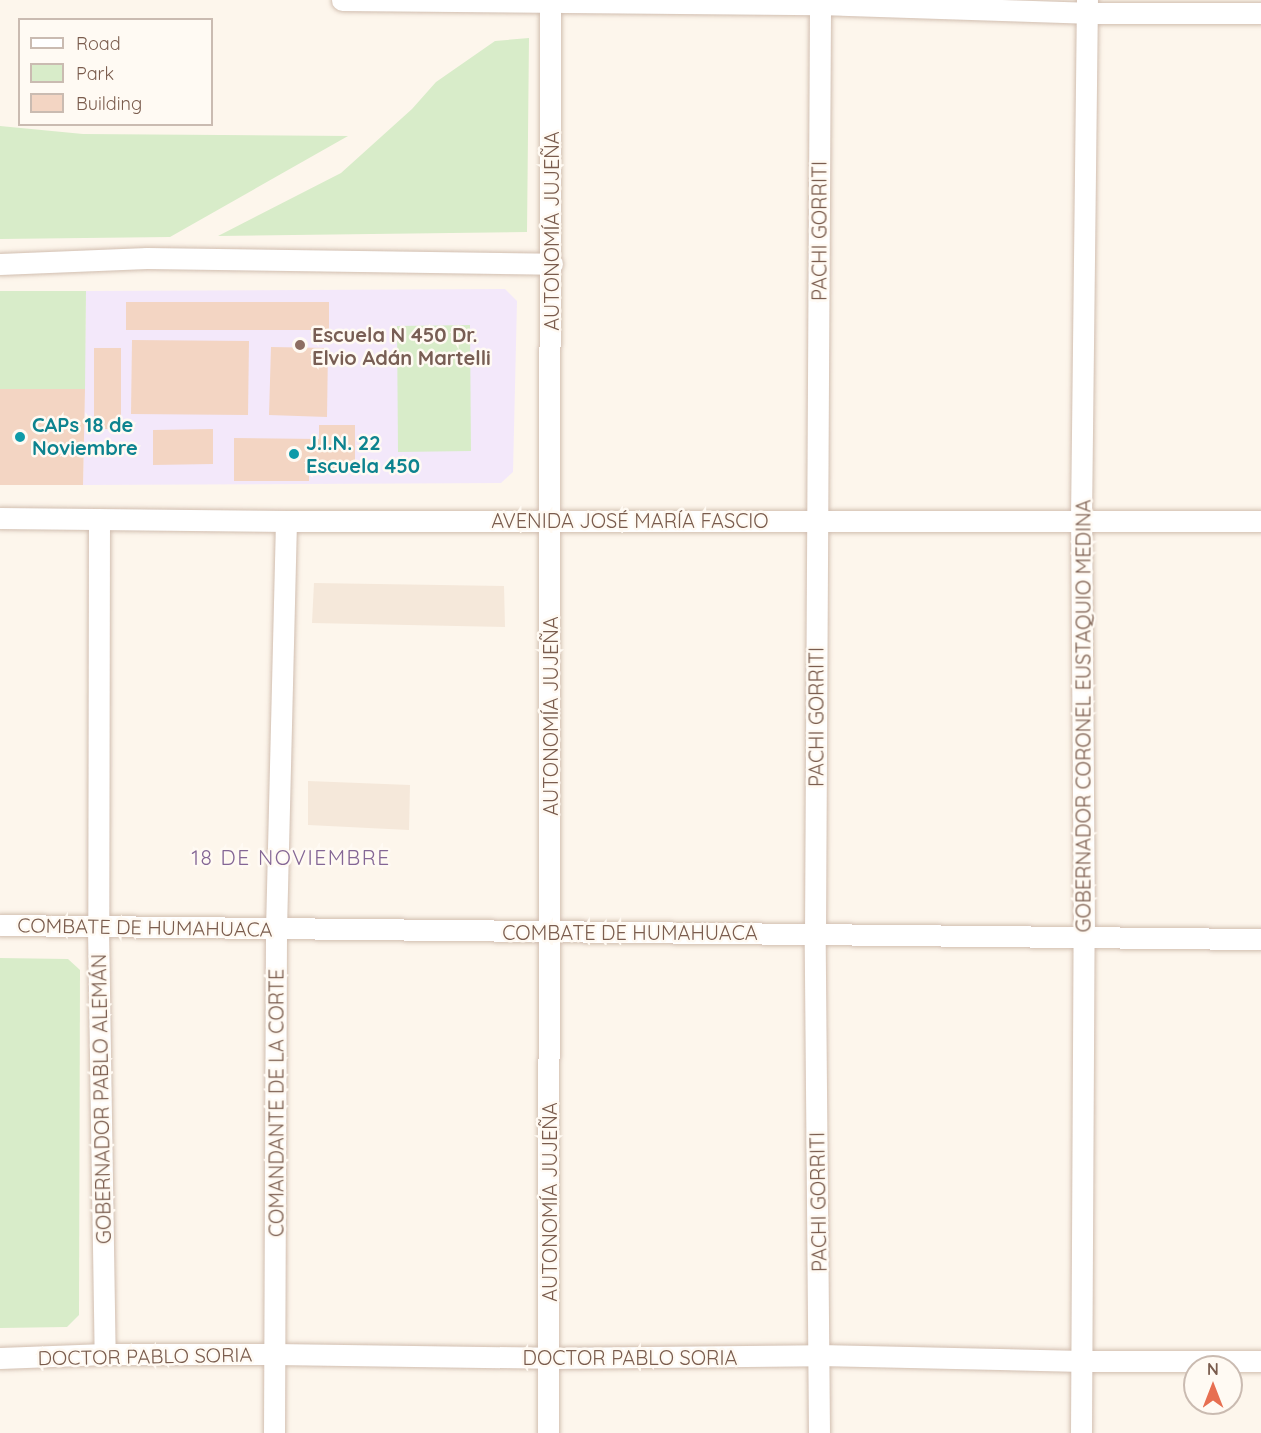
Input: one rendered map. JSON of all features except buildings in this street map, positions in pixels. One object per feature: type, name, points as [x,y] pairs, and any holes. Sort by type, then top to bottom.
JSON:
[{"type":"street","points":[[342,0],[820,2],[1087,6],[1261,13]]},
{"type":"street","name":"AUTONOMÍA JUJEÑA","points":[[548,1433],[552,264],[550,2]]},
{"type":"street","name":"PACHI GORRITI","points":[[819,1433],[815,934],[820,2]]},
{"type":"street","name":"GOBERNADOR CORONEL EUSTAQUIO MEDINA","points":[[1081,1433],[1084,935],[1081,519],[1087,6]]},
{"type":"street","points":[[0,264],[147,258],[552,264]]},
{"type":"street","name":"AVENIDA JOSÉ MARÍA FASCIO","points":[[0,518],[286,521],[1081,519],[1261,521]]},
{"type":"street","name":"GOBERNADOR PABLO ALEMÁN","points":[[99,519],[98,928],[105,1354]]},
{"type":"street","name":"COMANDANTE DE LA CORTE","points":[[274,1433],[276,930],[286,521]]},
{"type":"street","name":"COMBATE DE HUMAHUACA","points":[[0,925],[276,930],[1084,935],[1261,939]]},
{"type":"street","name":"DOCTOR PABLO SORIA","points":[[0,1358],[105,1354],[275,1354],[549,1358],[819,1355],[1082,1362],[1261,1360]]},
{"type":"shaded area","name":"Escuela N 450 Dr. Elvio Adán Martelli","points":[[505,289],[517,301],[513,472],[501,483],[83,485],[86,291]]},
{"type":"shaded area","points":[[314,583],[504,586],[505,627],[312,623]]},
{"type":"shaded area","points":[[308,781],[410,785],[409,830],[308,825]]},
{"type":"green space","points":[[529,38],[527,232],[218,236],[341,173],[412,109],[436,82],[495,41]]},
{"type":"green space","points":[[0,126],[83,134],[348,136],[170,237],[0,239]]},
{"type":"green space","points":[[0,291],[86,291],[85,389],[0,389]]},
{"type":"green space","points":[[470,325],[471,451],[398,452],[397,326]]},
{"type":"green space","points":[[0,958],[68,959],[80,970],[79,1315],[67,1327],[0,1328]]},
{"type":"place","name":"Escuela N 450 Dr. Elvio Adán Martelli","points":[[300,345]]},
{"type":"place","name":"CAPs 18 de Noviembre","points":[[20,437]]},
{"type":"place","name":"J.I.N. 22 Escuela 450","points":[[294,454]]},
{"type":"district","name":"18 DE NOVIEMBRE","points":[[291,857]]}]
